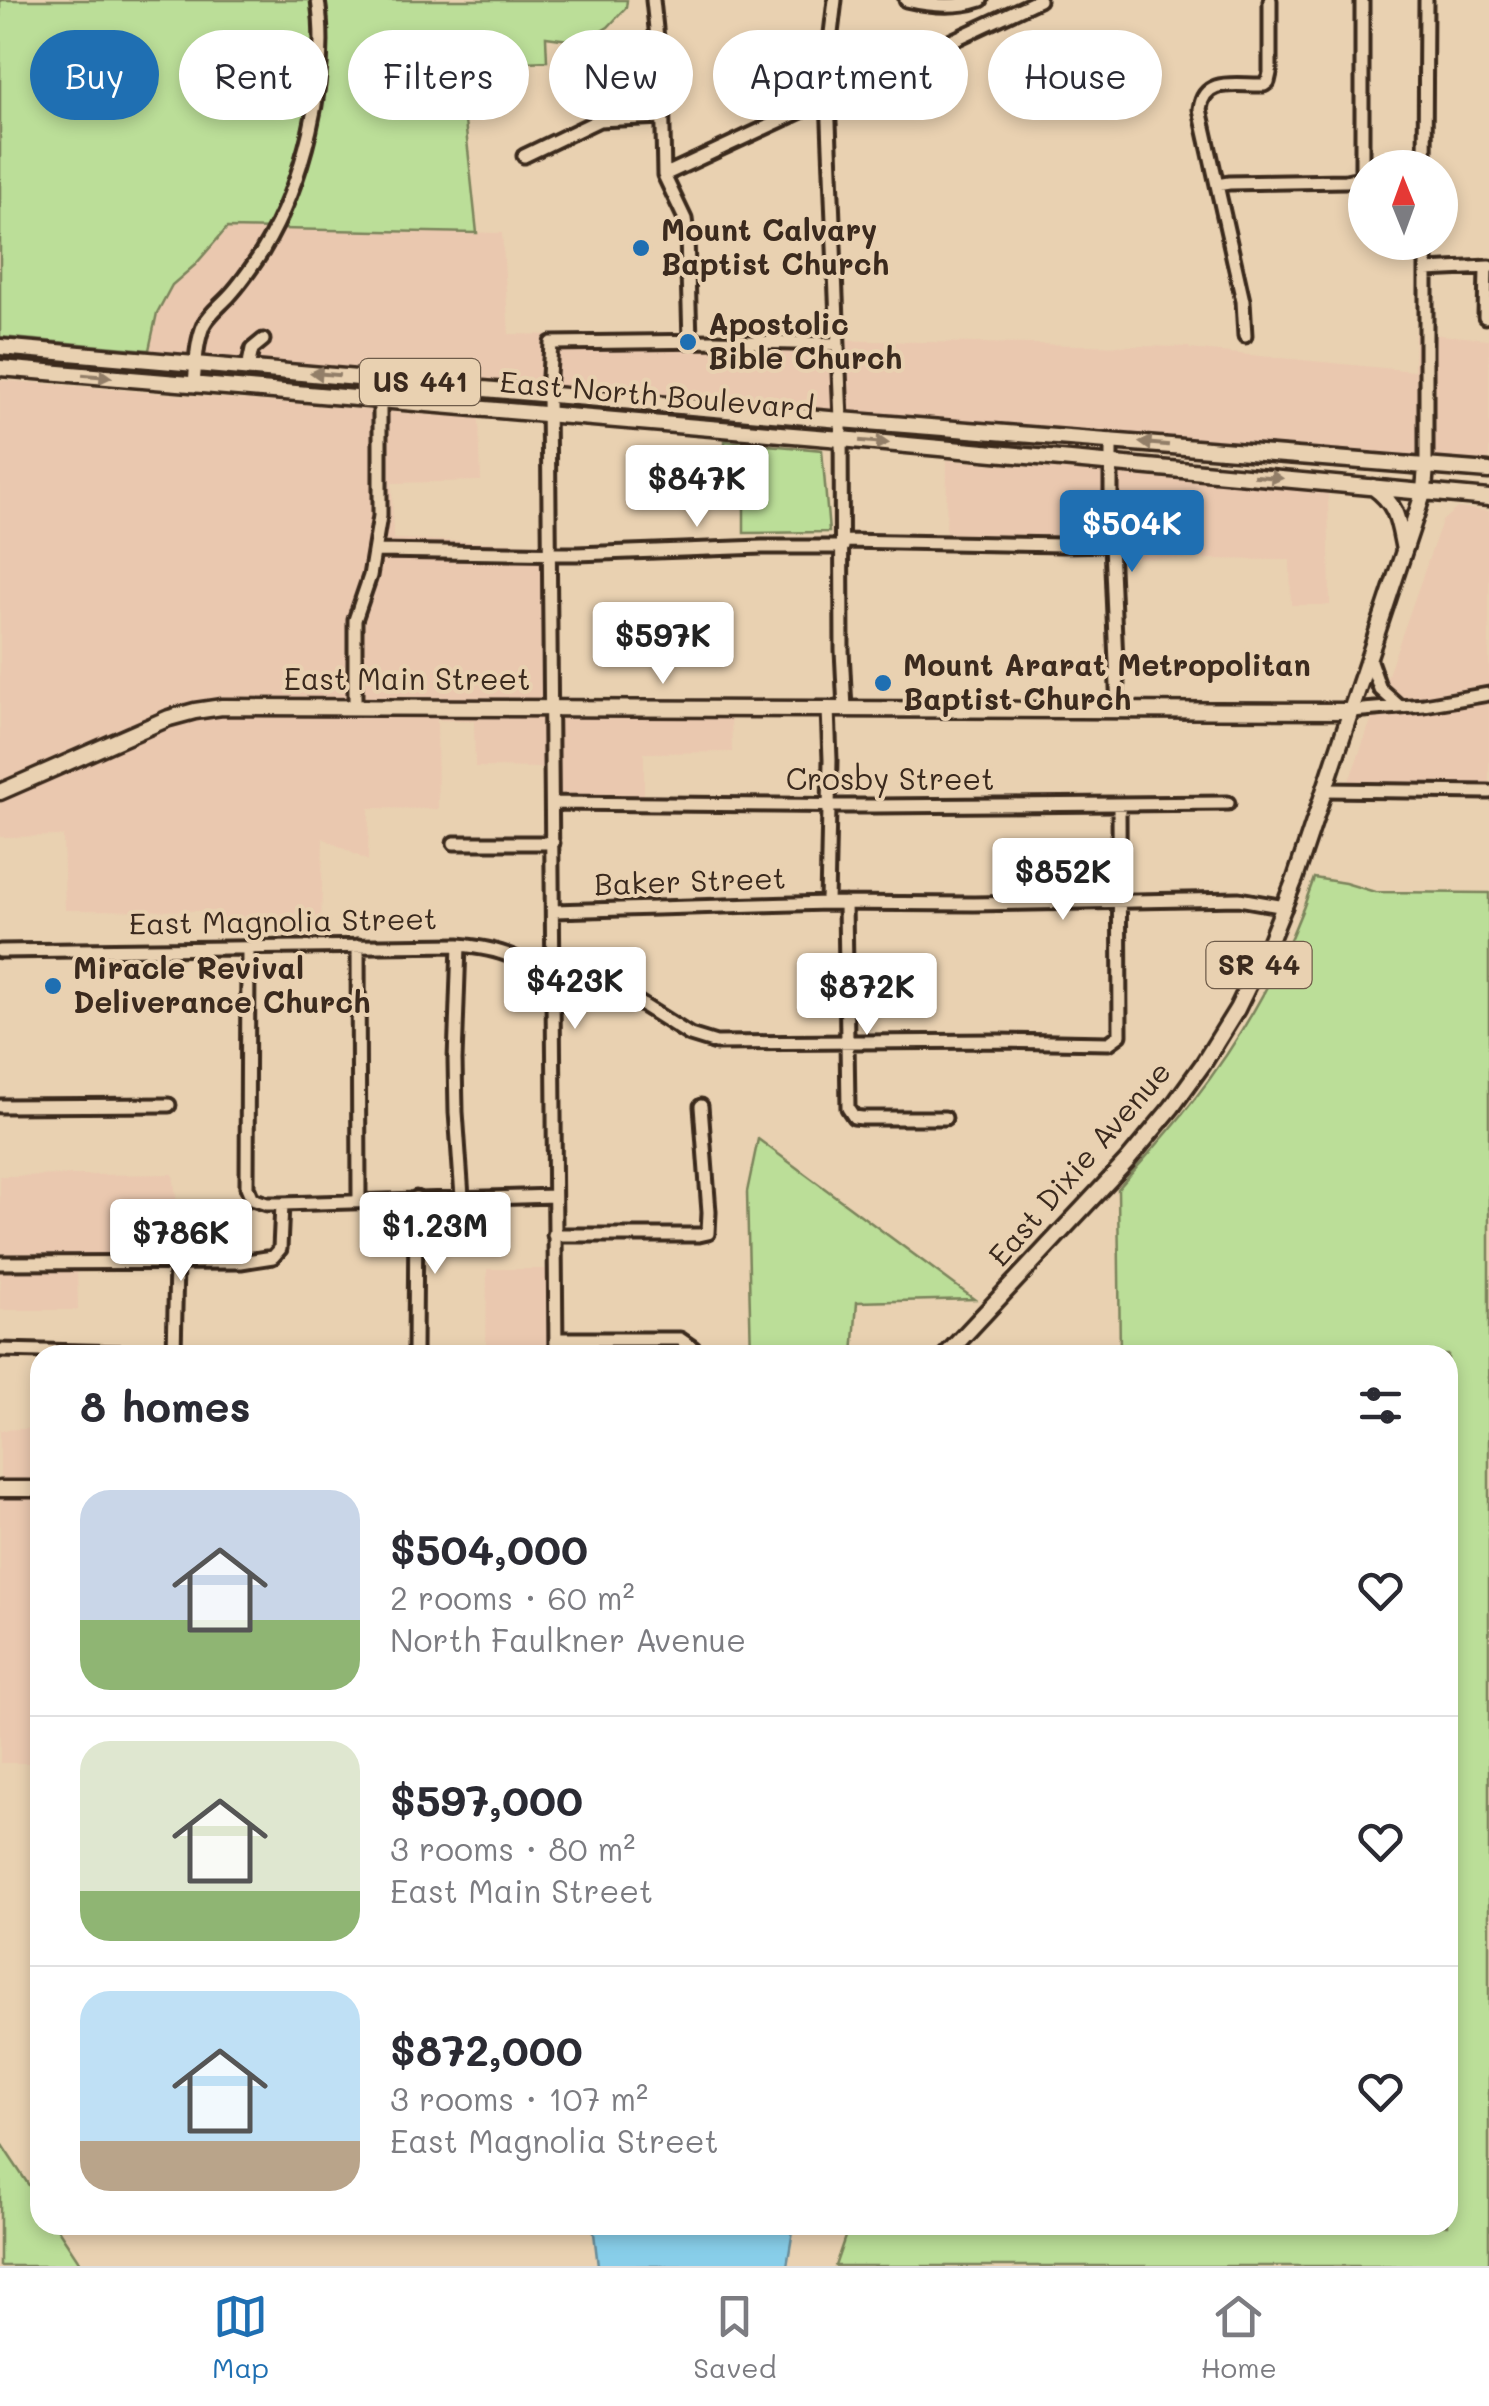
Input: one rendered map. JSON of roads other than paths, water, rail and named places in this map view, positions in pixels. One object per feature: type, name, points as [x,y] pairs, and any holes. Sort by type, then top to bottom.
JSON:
[{"type":"main road","name":"East North Boulevard","points":[[0,347],[1489,471]]},
{"type":"main road","name":"East North Boulevard","points":[[0,368],[1489,498]]},
{"type":"main road","name":"SR 44","points":[[1424,491],[1426,466]]},
{"type":"main road","points":[[1372,486],[1394,508],[1404,553]]},
{"type":"main road","name":"East Dixie Avenue","points":[[955,1345],[1172,1108],[1237,1009],[1285,907],[1424,491]]},
{"type":"main road","name":"East Main Street","points":[[0,792],[169,718],[222,707],[1351,711]]},
{"type":"main road","points":[[0,1489],[30,1488]]},
{"type":"street","points":[[194,384],[206,319],[261,254],[293,186],[310,128],[318,76],[318,0]]},
{"type":"street","points":[[653,0],[656,30]]},
{"type":"street","points":[[831,30],[834,0]]},
{"type":"street","points":[[906,0],[958,5],[981,0]]},
{"type":"street","points":[[1245,336],[1244,301],[1200,109],[1201,96],[1207,89],[1268,82],[1270,0]]},
{"type":"street","points":[[1362,0],[1364,150]]},
{"type":"street","points":[[1425,150],[1426,0]]},
{"type":"street","points":[[968,32],[1034,1]]},
{"type":"street","points":[[524,156],[599,120]]},
{"type":"street","points":[[662,120],[664,175],[685,220],[690,341]]},
{"type":"street","points":[[664,175],[781,120]]},
{"type":"street","points":[[829,120],[841,420],[845,709]]},
{"type":"street","points":[[1217,185],[1348,181]]},
{"type":"street","points":[[1426,260],[1426,466]]},
{"type":"street","points":[[1426,270],[1488,268],[1486,317]]},
{"type":"street","points":[[248,368],[252,349],[263,340]]},
{"type":"street","points":[[556,1345],[548,393],[552,343],[836,344]]},
{"type":"street","points":[[355,708],[355,620],[376,550],[381,488],[380,379]]},
{"type":"street","points":[[1111,440],[1118,710]]},
{"type":"street","points":[[376,550],[551,554],[843,544],[1111,544]]},
{"type":"street","points":[[1369,658],[1380,689],[1400,708]]},
{"type":"street","name":"East Main Street","points":[[1351,711],[1400,708],[1489,694]]},
{"type":"street","points":[[827,903],[828,709]]},
{"type":"street","points":[[1325,790],[1489,792]]},
{"type":"street","name":"Crosby Street","points":[[552,802],[829,806],[1228,803]]},
{"type":"street","points":[[554,962],[591,967],[622,992],[690,1035],[716,1043],[1109,1043],[1120,1035],[1119,806]]},
{"type":"street","points":[[454,843],[553,843]]},
{"type":"street","points":[[945,1118],[875,1119],[854,1116],[848,1108],[845,903],[1239,899],[1285,907]]},
{"type":"street","name":"Baker Street","points":[[554,911],[845,903]]},
{"type":"street","points":[[459,945],[456,1112],[462,1197]]},
{"type":"street","name":"East Magnolia Street","points":[[0,952],[459,945],[510,954],[555,987]]},
{"type":"street","points":[[358,946],[358,1200]]},
{"type":"street","points":[[248,949],[247,1187],[256,1202],[554,1196]]},
{"type":"street","points":[[0,1106],[169,1106]]},
{"type":"street","points":[[554,1235],[708,1233],[701,1106]]},
{"type":"street","points":[[415,1345],[416,1198]]},
{"type":"street","points":[[0,1263],[176,1264],[273,1258],[280,1249],[282,1204]]},
{"type":"street","points":[[174,1345],[176,1264]]},
{"type":"street","points":[[556,1338],[680,1339],[688,1345]]},
{"type":"street","points":[[0,1350],[30,1351]]},
{"type":"water","points":[[594,2235],[792,2235],[787,2266],[598,2266]]},
{"type":"place","name":"Mount Calvary Baptist Church","points":[[641,248]]},
{"type":"place","name":"Apostolic Bible Church","points":[[688,342]]},
{"type":"place","name":"Mount Ararat Metropolitan Baptist Church","points":[[883,683]]},
{"type":"place","name":"Miracle Revival Deliverance Church","points":[[53,986]]}]
